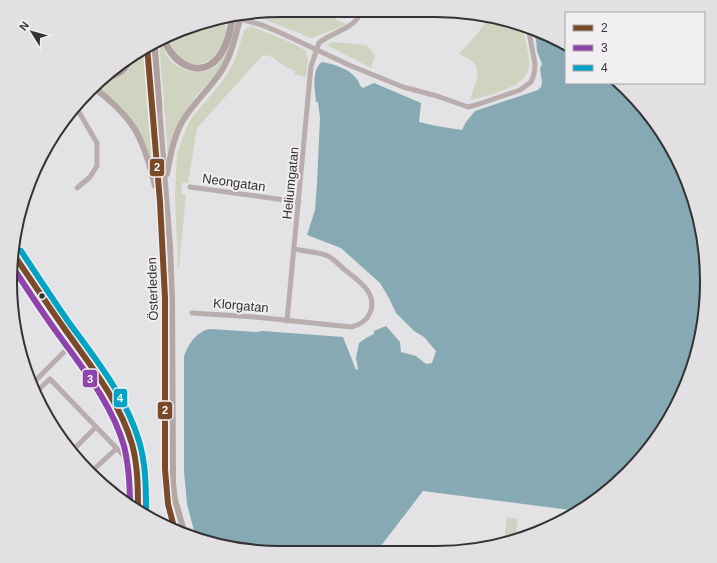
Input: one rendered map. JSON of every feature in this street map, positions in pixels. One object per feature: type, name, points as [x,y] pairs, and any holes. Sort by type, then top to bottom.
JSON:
[{"type":"highway","points":[[166,44],[169,51],[177,60],[187,67],[205,67],[216,61],[224,50],[234,21]]},
{"type":"highway","name":"Österleden","points":[[154,49],[156,108]]},
{"type":"highway","name":"Österleden","points":[[149,52],[156,108]]},
{"type":"main road","points":[[165,182],[177,132],[191,108],[216,79],[227,61],[233,46],[235,21]]},
{"type":"main road","points":[[98,91],[120,109],[136,131],[150,166],[160,202]]},
{"type":"main road","name":"Österleden","points":[[156,108],[165,182],[170,246],[172,299],[173,483],[175,500],[182,527]]},
{"type":"main road","name":"Österleden","points":[[156,108],[165,298],[165,469],[168,504],[173,523]]},
{"type":"main road","points":[[18,262],[106,388],[124,424],[135,460],[138,503]]},
{"type":"street","points":[[316,49],[318,43],[322,40],[351,25],[359,17]]},
{"type":"street","points":[[242,20],[262,26],[402,87],[468,106],[479,104],[520,90],[531,82],[535,64],[529,34]]},
{"type":"street","name":"Heliumgatan","points":[[287,321],[311,66],[316,49]]},
{"type":"street","points":[[77,188],[90,177],[97,166],[97,142],[79,112]]},
{"type":"street","name":"Neongatan","points":[[190,188],[299,202]]},
{"type":"street","name":"Klorgatan","points":[[192,313],[351,327],[360,325],[368,317],[373,306],[366,288],[328,256],[294,249]]},
{"type":"street","points":[[18,271],[22,268]]},
{"type":"street","points":[[36,380],[74,342]]},
{"type":"street","points":[[40,389],[50,379],[126,458]]},
{"type":"street","points":[[76,448],[96,427]]},
{"type":"street","points":[[94,469],[116,449]]},
{"type":"green space","points":[[282,17],[337,17],[336,20],[347,24],[311,38],[264,19]]},
{"type":"green space","points":[[486,22],[523,32],[528,51],[529,67],[526,75],[521,81],[513,86],[496,93],[470,100],[478,72],[474,63],[468,58],[459,54]]},
{"type":"green space","points":[[225,24],[225,34],[221,46],[213,56],[203,63],[192,64],[179,56],[170,42],[196,31]]},
{"type":"green space","points":[[250,26],[305,50],[308,59],[306,77],[294,74],[296,71],[283,65],[268,55],[262,56],[197,128],[188,183],[182,183],[181,194],[186,195],[178,268],[175,193],[177,154],[191,119],[224,79],[235,60],[244,31]]},
{"type":"green space","points":[[332,42],[366,45],[375,55],[371,68],[327,45]]},
{"type":"green space","points":[[231,43],[228,53],[219,69],[198,94],[180,120],[168,153],[159,47],[162,46],[168,58],[181,68],[194,72],[200,72],[207,71],[218,64],[224,57]]},
{"type":"green space","points":[[144,56],[152,160],[142,136],[130,117],[115,101],[100,89],[110,80],[123,75],[131,64]]},
{"type":"green space","points":[[507,517],[518,519],[516,533],[505,537]]},
{"type":"water","points":[[534,37],[565,50],[565,84],[611,84],[623,94],[645,120],[665,149],[686,196],[698,247],[700,282],[698,316],[686,367],[665,414],[645,443],[623,469],[597,491],[570,510],[423,491],[381,546],[282,546],[247,544],[194,531],[187,504],[184,471],[184,357],[188,347],[201,332],[210,329],[343,337],[356,370],[358,369],[356,358],[359,343],[374,334],[374,331],[386,326],[400,342],[401,352],[416,356],[426,364],[432,363],[436,351],[424,337],[414,331],[396,313],[380,283],[341,248],[307,235],[315,210],[317,184],[320,118],[318,102],[316,102],[314,80],[316,70],[319,65],[322,62],[345,70],[357,79],[363,88],[374,83],[421,103],[419,122],[462,130],[466,122],[475,111],[538,90],[541,87],[542,82],[540,69],[542,64],[537,51],[536,39]]},
{"type":"transit line","name":"2","points":[[148,53],[160,202],[165,298],[165,469],[168,504],[173,523]]},
{"type":"transit line","name":"4","points":[[21,251],[110,380],[127,409],[139,441],[143,458],[146,485],[146,509]]},
{"type":"transit line","name":"2","points":[[18,261],[94,369],[120,413],[134,452],[138,503]]},
{"type":"transit line","name":"3","points":[[17,274],[96,387],[112,416],[119,431],[126,454],[130,498]]}]
